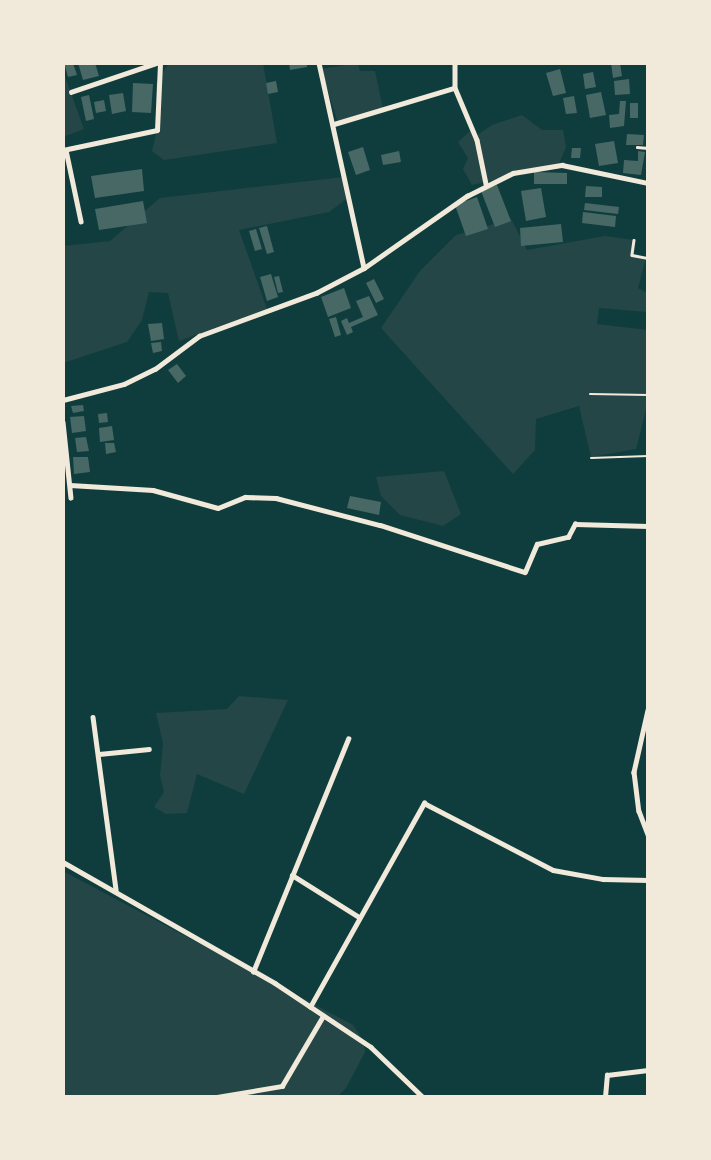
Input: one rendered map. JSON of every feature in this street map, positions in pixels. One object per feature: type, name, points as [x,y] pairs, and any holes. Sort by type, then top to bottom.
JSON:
[{"type":"street","points":[[71,92],[158,63],[157,130],[65,150],[81,221]]},
{"type":"street","points":[[319,63],[364,268]]},
{"type":"street","points":[[455,63],[454,88],[477,140],[486,184]]},
{"type":"street","points":[[334,124],[454,88]]},
{"type":"street","points":[[63,400],[124,384],[155,369],[200,335],[316,293],[364,268],[422,223],[486,184],[513,173],[562,165],[648,183]]},
{"type":"street","points":[[63,422],[71,498]]},
{"type":"street","points":[[70,485],[153,490],[218,508],[245,497],[276,498],[380,525],[525,572],[537,544],[568,537],[575,524],[648,526]]},
{"type":"street","points":[[648,710],[634,772],[639,811],[648,835]]},
{"type":"street","points":[[93,717],[116,890]]},
{"type":"street","points":[[253,972],[348,739]]},
{"type":"street","points":[[99,754],[149,749]]},
{"type":"street","points":[[310,1007],[424,803],[553,870],[603,879],[648,880]]},
{"type":"street","points":[[63,862],[116,890],[310,1007],[371,1047],[423,1097]]},
{"type":"street","points":[[292,875],[359,917]]},
{"type":"street","points":[[217,1097],[282,1086],[323,1016]]},
{"type":"street","points":[[605,1097],[607,1075],[648,1070]]},
{"type":"lane","points":[[637,147],[648,148]]},
{"type":"lane","points":[[634,240],[632,255],[648,258]]},
{"type":"path","points":[[590,394],[648,396]]},
{"type":"path","points":[[591,458],[648,456]]},
{"type":"shaded area","points":[[169,63],[263,63],[277,143],[164,160],[152,151],[157,130],[156,83]]},
{"type":"shaded area","points":[[358,63],[360,71],[375,71],[383,109],[338,123],[321,69]]},
{"type":"shaded area","points":[[63,71],[84,129],[63,137]]},
{"type":"shaded area","points":[[522,115],[542,130],[563,130],[566,147],[558,166],[472,185],[463,169],[468,158],[458,142],[470,131],[476,136],[492,125]]},
{"type":"shaded area","points":[[344,177],[349,197],[329,212],[239,230],[267,309],[179,341],[168,293],[149,292],[142,320],[127,342],[63,363],[63,246],[110,241],[160,198]]},
{"type":"shaded area","points":[[511,219],[527,250],[605,236],[634,240],[632,255],[646,258],[638,288],[648,293],[648,312],[599,308],[597,324],[648,330],[647,406],[636,449],[591,457],[579,406],[536,419],[535,450],[513,474],[381,328],[420,271],[456,235]]},
{"type":"shaded area","points":[[444,471],[461,514],[443,526],[400,515],[381,496],[376,477]]},
{"type":"shaded area","points":[[239,696],[288,700],[244,794],[197,774],[187,813],[166,814],[154,807],[164,792],[160,776],[163,743],[156,713],[227,709]]},
{"type":"shaded area","points":[[63,871],[353,1025],[363,1040],[365,1052],[346,1088],[337,1097],[63,1097]]},
{"type":"building","points":[[64,63],[73,63],[77,75],[68,77]]},
{"type":"building","points":[[78,63],[95,63],[99,76],[83,80]]},
{"type":"building","points":[[289,63],[307,63],[307,67],[290,70]]},
{"type":"building","points":[[611,63],[620,63],[622,76],[613,78]]},
{"type":"building","points":[[560,69],[566,93],[553,96],[546,73]]},
{"type":"building","points":[[593,72],[596,87],[585,89],[583,74]]},
{"type":"building","points":[[629,79],[630,94],[615,95],[614,81]]},
{"type":"building","points":[[276,81],[278,92],[268,94],[266,83]]},
{"type":"building","points":[[133,83],[153,84],[151,113],[132,112]]},
{"type":"building","points":[[601,92],[606,115],[590,118],[586,95]]},
{"type":"building","points":[[123,93],[126,111],[112,114],[109,95]]},
{"type":"building","points":[[89,95],[94,119],[86,121],[81,97]]},
{"type":"building","points":[[574,96],[577,113],[566,114],[563,98]]},
{"type":"building","points":[[104,100],[106,111],[96,113],[94,102]]},
{"type":"building","points":[[620,101],[626,101],[624,126],[610,128],[609,115],[619,114]]},
{"type":"building","points":[[630,103],[638,103],[638,118],[630,118]]},
{"type":"building","points":[[627,134],[644,135],[643,145],[626,145]]},
{"type":"building","points":[[614,141],[618,163],[599,166],[595,144]]},
{"type":"building","points":[[363,147],[370,170],[356,175],[348,152]]},
{"type":"building","points":[[572,148],[581,148],[580,158],[571,158]]},
{"type":"building","points":[[399,151],[401,162],[383,165],[381,155]]},
{"type":"building","points":[[638,151],[645,152],[641,175],[623,173],[624,160],[638,161]]},
{"type":"building","points":[[142,169],[144,191],[95,198],[91,176]]},
{"type":"building","points":[[534,172],[567,173],[567,184],[534,184]]},
{"type":"building","points":[[497,185],[511,221],[495,227],[481,191]]},
{"type":"building","points":[[586,186],[602,187],[602,197],[585,197]]},
{"type":"building","points":[[541,188],[546,217],[526,221],[521,191]]},
{"type":"building","points":[[477,197],[488,229],[466,236],[455,205]]},
{"type":"building","points":[[143,201],[147,223],[99,230],[95,209]]},
{"type":"building","points":[[585,203],[619,207],[618,214],[584,210]]},
{"type":"building","points":[[583,212],[616,216],[615,227],[582,223]]},
{"type":"building","points":[[561,224],[563,242],[521,246],[520,228]]},
{"type":"building","points":[[267,226],[274,252],[267,254],[259,228]]},
{"type":"building","points":[[256,229],[262,249],[255,251],[249,231]]},
{"type":"building","points":[[271,274],[278,297],[267,301],[260,277]]},
{"type":"building","points":[[279,276],[283,292],[278,293],[274,277]]},
{"type":"building","points":[[374,279],[384,299],[376,303],[366,283]]},
{"type":"building","points":[[344,288],[351,308],[328,317],[321,297]]},
{"type":"building","points":[[369,296],[378,315],[351,327],[353,332],[347,335],[341,321],[347,318],[349,323],[363,317],[356,301]]},
{"type":"building","points":[[336,317],[341,335],[335,337],[329,319]]},
{"type":"building","points":[[162,323],[164,339],[151,341],[148,324]]},
{"type":"building","points":[[161,342],[162,351],[153,353],[151,343]]},
{"type":"building","points":[[177,364],[186,376],[178,383],[168,370]]},
{"type":"building","points":[[83,405],[84,411],[73,413],[71,406]]},
{"type":"building","points":[[107,413],[108,422],[99,423],[98,414]]},
{"type":"building","points":[[84,416],[86,431],[72,433],[70,417]]},
{"type":"building","points":[[112,426],[114,440],[100,442],[99,428]]},
{"type":"building","points":[[86,437],[89,451],[77,452],[75,438]]},
{"type":"building","points":[[105,443],[114,443],[116,452],[106,454]]},
{"type":"building","points":[[73,457],[88,457],[90,472],[74,474]]},
{"type":"building","points":[[350,496],[381,502],[379,515],[347,508]]}]
